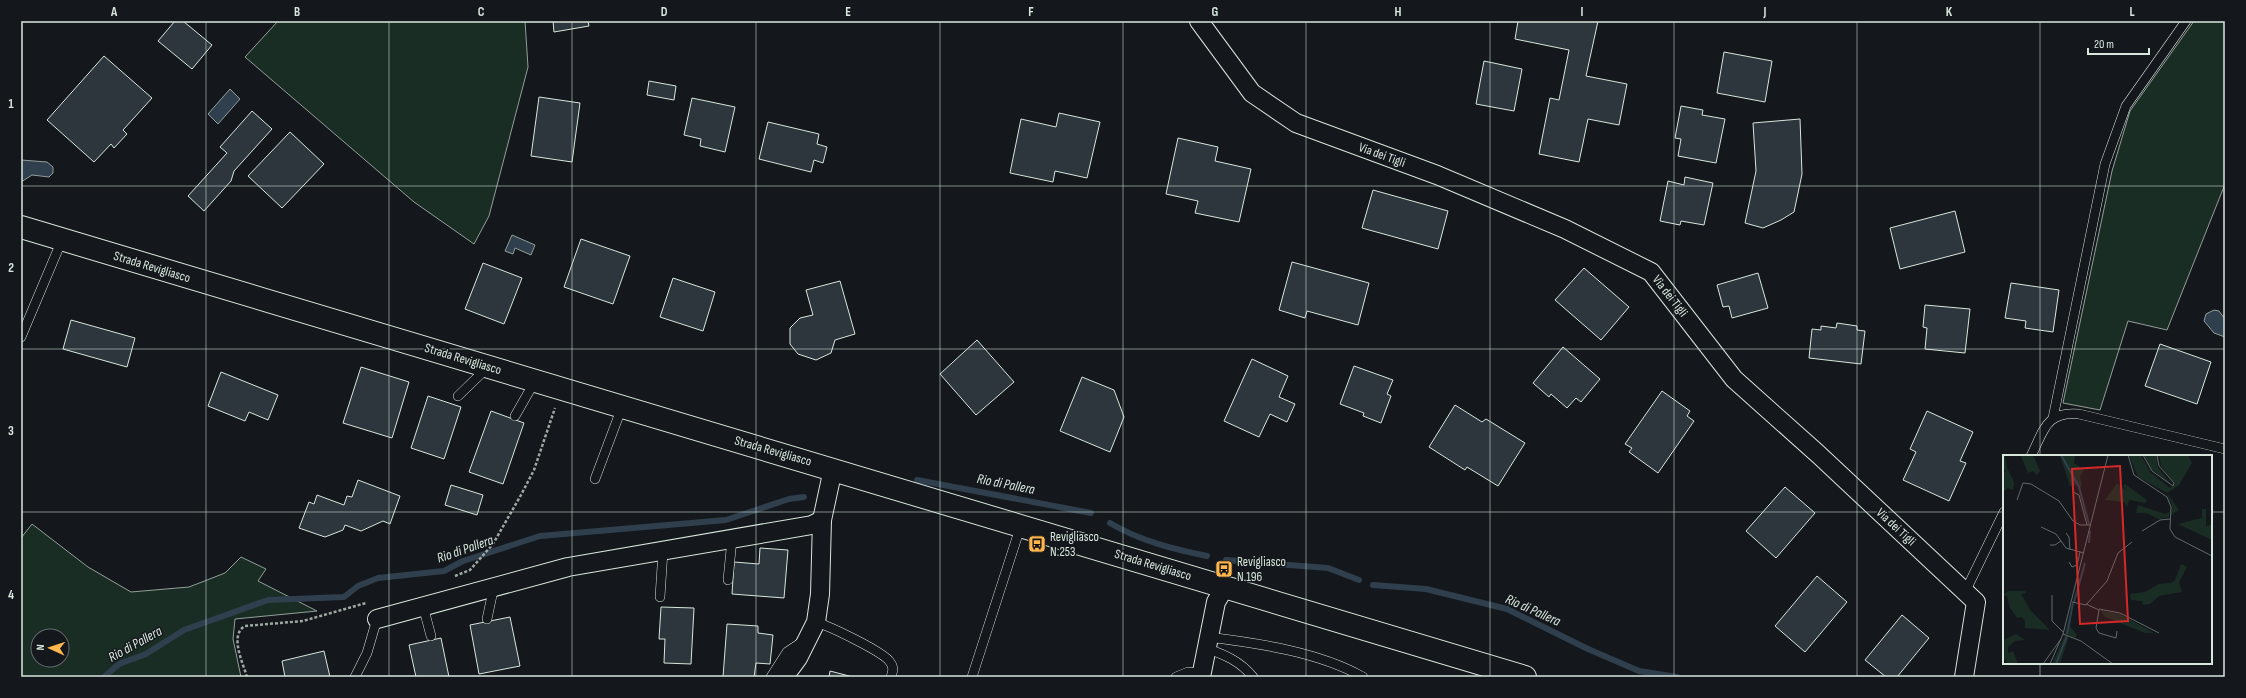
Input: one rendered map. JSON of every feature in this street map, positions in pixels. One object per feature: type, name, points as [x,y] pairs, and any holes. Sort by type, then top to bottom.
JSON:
[{"type":"street","name":"Via dei Tigli","points":[[1199,21],[1252,93],[1296,123],[1444,178],[1565,229],[1651,272],[1734,379],[1818,454],[1976,602],[1964,677]]},
{"type":"street","name":"Strada Revigliasco","points":[[21,227],[1525,677]]},
{"type":"street","points":[[784,677],[798,658],[816,622],[820,594],[822,520],[833,469]]},
{"type":"street","points":[[377,619],[568,567],[812,525],[822,520]]},
{"type":"street","points":[[1201,675],[1216,602],[1225,587]]},
{"type":"lane","points":[[2053,418],[2106,164],[2126,106],[2186,21]]},
{"type":"lane","points":[[21,337],[62,240]]},
{"type":"lane","points":[[458,396],[488,367]]},
{"type":"lane","points":[[514,416],[535,381]]},
{"type":"lane","points":[[596,479],[622,406]]},
{"type":"lane","points":[[2031,455],[2044,428],[2053,418],[2064,413],[2079,414],[2225,449]]},
{"type":"lane","points":[[1965,592],[2003,514]]},
{"type":"lane","points":[[972,677],[1021,525]]},
{"type":"lane","points":[[728,580],[732,539]]},
{"type":"lane","points":[[660,597],[664,551]]},
{"type":"lane","points":[[487,619],[494,586]]},
{"type":"lane","points":[[423,606],[431,636]]},
{"type":"lane","points":[[355,677],[367,653],[377,619]]},
{"type":"lane","points":[[816,622],[854,639],[890,661],[893,668],[891,677]]},
{"type":"lane","points":[[771,677],[787,652],[807,640]]},
{"type":"lane","points":[[1207,643],[1244,666],[1253,677]]},
{"type":"lane","points":[[1207,643],[1282,650],[1349,669],[1363,677]]},
{"type":"lane","points":[[1176,677],[1188,672],[1201,675]]},
{"type":"path","points":[[453,577],[470,570],[478,562],[493,544],[522,495],[534,470],[562,389]]},
{"type":"path","points":[[247,677],[238,645],[237,634],[241,628],[245,626],[303,621],[370,602]]},
{"type":"green space","points":[[278,21],[525,21],[528,67],[489,216],[474,244],[414,202],[245,57]]},
{"type":"green space","points":[[2194,21],[2225,21],[2225,184],[2167,330],[2128,321],[2100,410],[2063,403],[2112,171],[2130,111]]},
{"type":"green space","points":[[32,524],[88,567],[131,592],[189,587],[225,573],[241,557],[266,569],[258,581],[317,611],[235,619],[233,639],[241,677],[21,677],[21,538]]},
{"type":"water","points":[[230,89],[240,99],[218,124],[208,114]]},
{"type":"water","points":[[21,160],[47,162],[53,167],[53,173],[49,177],[32,175],[21,182]]},
{"type":"water","points":[[512,235],[535,245],[531,255],[515,248],[513,254],[505,251]]},
{"type":"water","points":[[2214,310],[2219,311],[2225,319],[2225,337],[2214,333],[2204,321],[2206,314]]},
{"type":"building","points":[[175,21],[183,21],[212,45],[192,69],[158,41]]},
{"type":"building","points":[[553,21],[588,21],[589,26],[554,32]]},
{"type":"building","points":[[1518,21],[1598,21],[1586,76],[1627,84],[1619,125],[1588,119],[1579,162],[1539,154],[1550,98],[1559,100],[1569,50],[1515,39]]},
{"type":"building","points":[[1724,52],[1772,61],[1765,102],[1717,93]]},
{"type":"building","points":[[104,56],[152,98],[123,130],[127,134],[114,148],[111,144],[94,162],[47,120]]},
{"type":"building","points":[[1484,61],[1522,69],[1514,111],[1476,104]]},
{"type":"building","points":[[649,81],[676,86],[674,100],[647,95]]},
{"type":"building","points":[[539,97],[580,103],[572,162],[531,156]]},
{"type":"building","points":[[692,98],[735,107],[725,152],[700,146],[701,139],[684,135]]},
{"type":"building","points":[[1681,106],[1703,110],[1702,115],[1725,119],[1716,163],[1678,156],[1681,139],[1675,138]]},
{"type":"building","points":[[252,111],[272,129],[234,171],[231,181],[204,211],[188,196],[227,153],[220,147]]},
{"type":"building","points":[[1059,113],[1100,122],[1087,178],[1055,171],[1053,182],[1010,173],[1021,119],[1056,127]]},
{"type":"building","points":[[1800,119],[1802,174],[1794,212],[1763,228],[1745,223],[1756,171],[1753,123]]},
{"type":"building","points":[[768,122],[819,134],[817,144],[827,147],[823,163],[814,160],[811,172],[759,159]]},
{"type":"building","points":[[290,132],[324,164],[282,208],[248,176]]},
{"type":"building","points":[[1178,138],[1218,147],[1215,161],[1251,169],[1239,222],[1195,213],[1198,201],[1166,194]]},
{"type":"building","points":[[1685,177],[1713,183],[1704,225],[1681,221],[1680,225],[1660,221],[1668,181],[1684,185]]},
{"type":"building","points":[[1373,190],[1448,211],[1438,249],[1362,228]]},
{"type":"building","points":[[1955,211],[1965,252],[1900,269],[1890,228]]},
{"type":"building","points":[[581,239],[630,256],[613,304],[564,287]]},
{"type":"building","points":[[1292,262],[1369,283],[1358,325],[1307,311],[1305,318],[1279,310]]},
{"type":"building","points":[[483,263],[522,278],[504,324],[465,309]]},
{"type":"building","points":[[1584,268],[1629,307],[1601,340],[1555,300]]},
{"type":"building","points":[[1758,273],[1768,308],[1732,318],[1729,306],[1723,307],[1717,285]]},
{"type":"building","points":[[673,278],[715,292],[703,331],[660,317]]},
{"type":"building","points":[[840,281],[855,334],[835,340],[831,353],[816,360],[798,354],[790,344],[790,328],[800,318],[813,315],[806,290]]},
{"type":"building","points":[[2011,283],[2059,290],[2053,332],[2025,328],[2026,321],[2005,318]]},
{"type":"building","points":[[1925,305],[1970,309],[1965,353],[1925,349],[1927,328],[1923,327]]},
{"type":"building","points":[[71,320],[135,338],[127,367],[63,349]]},
{"type":"building","points":[[1837,323],[1857,326],[1857,330],[1865,331],[1861,364],[1809,358],[1812,329],[1821,330],[1821,326],[1836,328]]},
{"type":"building","points":[[977,340],[1014,382],[976,415],[940,374]]},
{"type":"building","points":[[2160,344],[2211,362],[2197,404],[2145,386]]},
{"type":"building","points":[[1563,347],[1600,379],[1581,402],[1576,398],[1567,408],[1551,394],[1549,397],[1533,383]]},
{"type":"building","points":[[1252,359],[1288,376],[1279,397],[1295,404],[1287,422],[1270,414],[1259,437],[1224,421]]},
{"type":"building","points":[[1354,366],[1393,380],[1387,394],[1391,396],[1381,423],[1363,416],[1364,413],[1340,404]]},
{"type":"building","points":[[361,367],[409,382],[392,438],[343,423]]},
{"type":"building","points":[[221,372],[278,395],[268,420],[249,412],[245,421],[208,406]]},
{"type":"building","points":[[1082,377],[1114,390],[1124,417],[1110,452],[1060,431]]},
{"type":"building","points":[[1662,391],[1690,411],[1687,416],[1694,421],[1658,473],[1629,452],[1632,448],[1625,444]]},
{"type":"building","points":[[428,396],[461,407],[444,459],[411,448]]},
{"type":"building","points":[[1455,405],[1482,422],[1486,419],[1525,443],[1498,486],[1467,467],[1465,470],[1429,447]]},
{"type":"building","points":[[491,411],[524,423],[503,484],[469,472]]},
{"type":"building","points":[[1927,411],[1973,432],[1960,461],[1966,463],[1949,501],[1903,480],[1916,452],[1910,449]]},
{"type":"building","points":[[358,480],[400,496],[390,524],[383,521],[361,531],[345,525],[343,530],[325,537],[299,528],[309,502],[314,504],[317,495],[344,505],[347,496],[352,497]]},
{"type":"building","points":[[451,485],[483,495],[477,515],[445,505]]},
{"type":"building","points":[[1785,487],[1815,513],[1776,558],[1746,531]]},
{"type":"building","points":[[760,548],[788,550],[784,598],[732,594],[734,562],[759,564]]},
{"type":"building","points":[[1817,576],[1847,602],[1805,652],[1775,626]]},
{"type":"building","points":[[661,607],[694,608],[691,664],[664,663],[665,639],[659,639]]},
{"type":"building","points":[[1902,615],[1929,638],[1897,677],[1886,677],[1865,660]]},
{"type":"building","points":[[510,617],[520,666],[479,674],[470,625]]},
{"type":"building","points":[[727,624],[758,626],[758,633],[773,635],[770,664],[756,663],[754,677],[723,677]]},
{"type":"building","points":[[441,638],[449,677],[416,677],[409,645]]},
{"type":"building","points":[[324,651],[330,677],[285,677],[282,661]]},
{"type":"building","points":[[830,671],[853,677],[829,677]]},
{"type":"waterway","name":"Rio di Pallera","points":[[917,480],[1091,513]]},
{"type":"waterway","name":"Rio di Pallera","points":[[104,677],[119,664],[146,654],[184,630],[268,600],[344,597],[358,586],[378,578],[444,571],[463,561],[540,536],[726,520],[789,499],[804,497]]},
{"type":"waterway","name":"Rio di Pallera","points":[[1110,523],[1145,540],[1207,556]]},
{"type":"waterway","name":"Rio di Pallera","points":[[1226,560],[1328,568],[1359,580]]},
{"type":"waterway","name":"Rio di Pallera","points":[[1373,585],[1426,589],[1507,609],[1588,649],[1639,671],[1677,677]]},
{"type":"place","name":"Revigliasco N.253","points":[[1037,544]]},
{"type":"place","name":"Revigliasco N.196","points":[[1224,569]]}]
